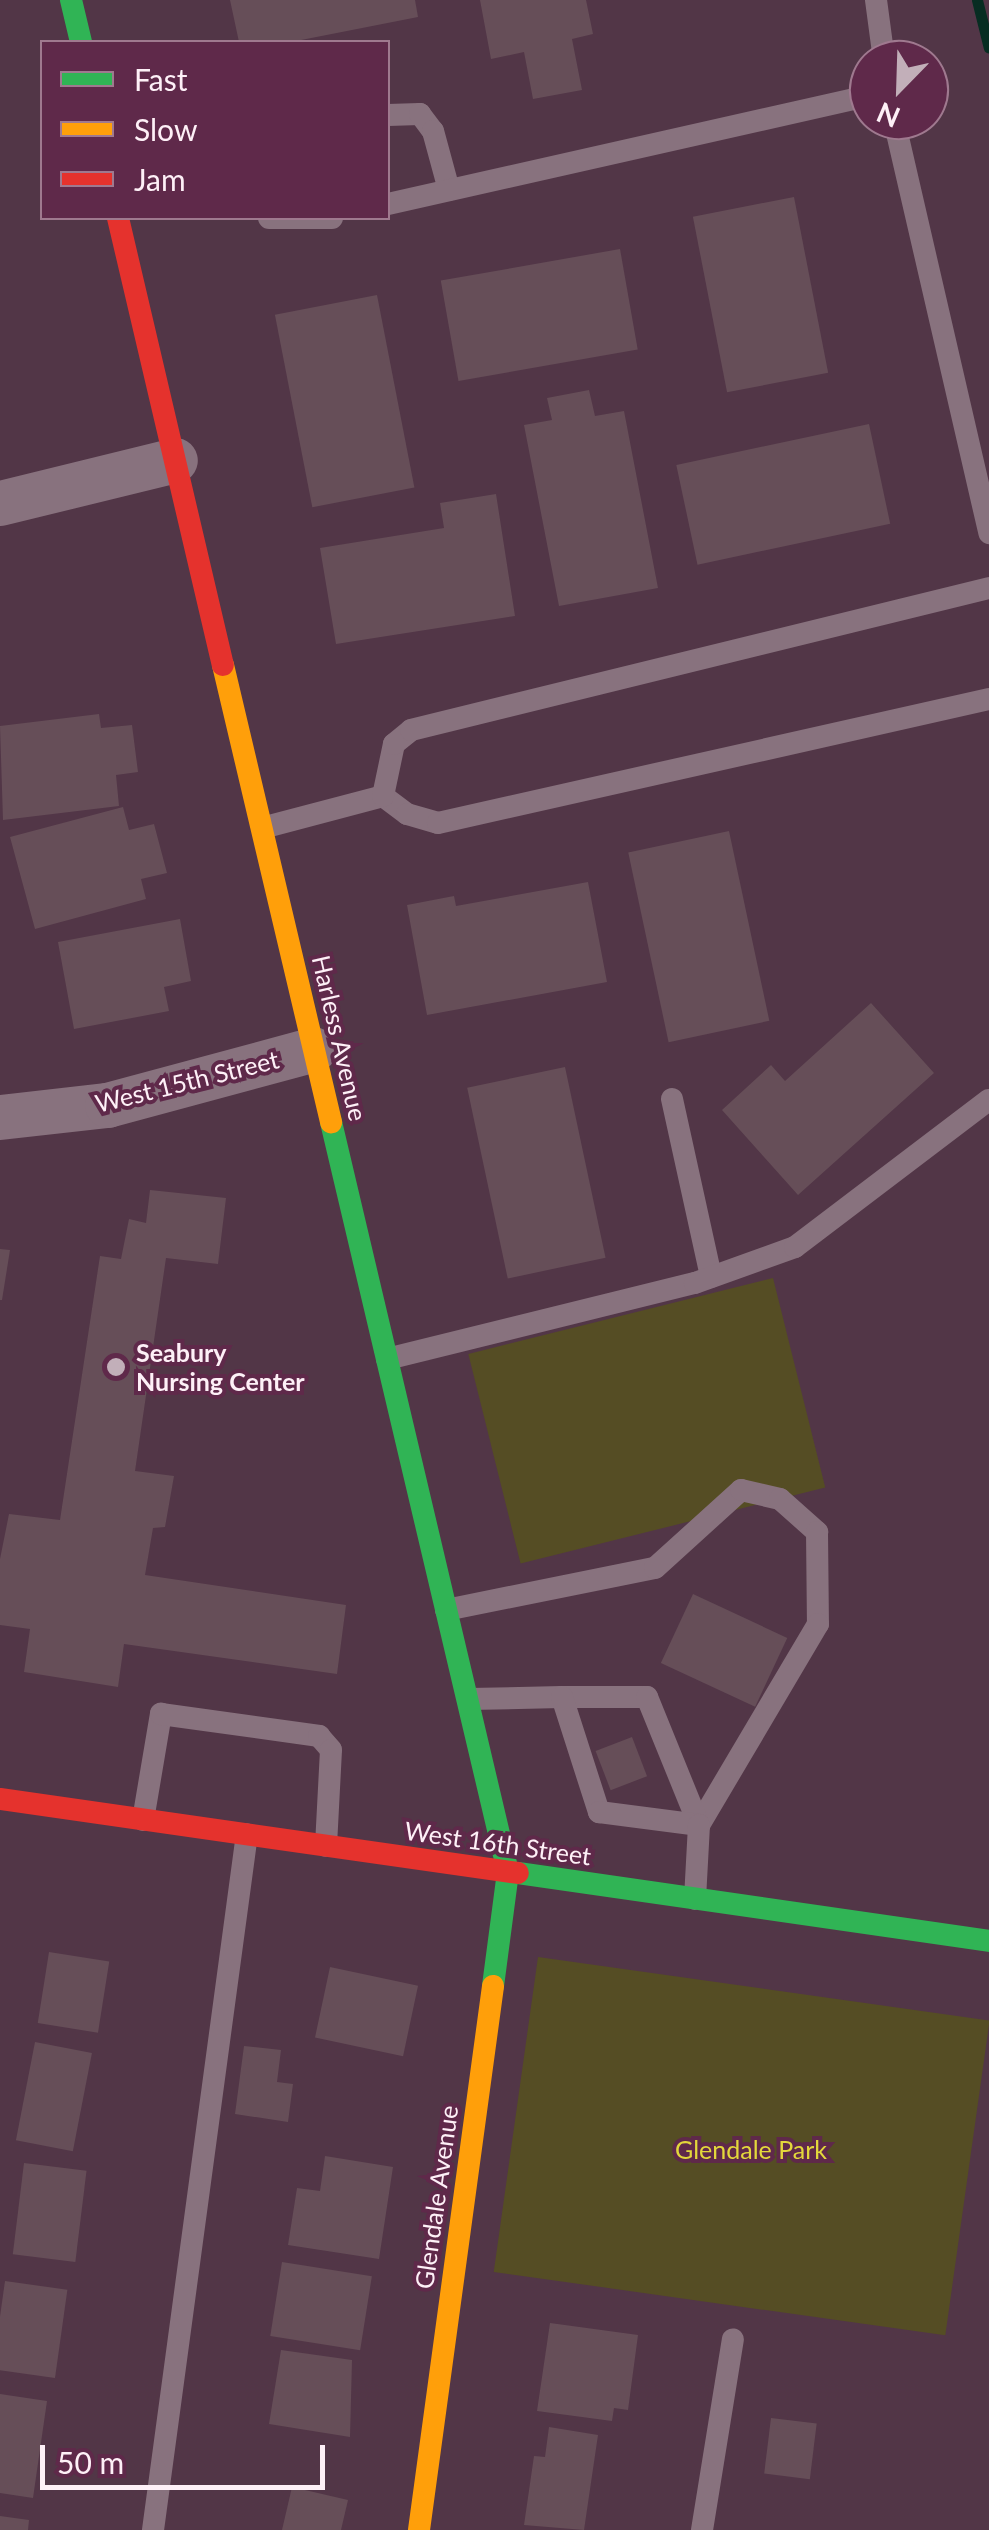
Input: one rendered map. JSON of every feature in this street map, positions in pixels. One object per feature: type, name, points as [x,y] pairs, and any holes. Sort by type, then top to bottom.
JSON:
[{"type":"main road","points":[[72,0],[80,40]]},
{"type":"main road","name":"Harless Avenue","points":[[119,221],[508,1872]]},
{"type":"main road","name":"West 16th Street","points":[[0,1799],[989,1941]]},
{"type":"main road","name":"Glendale Avenue","points":[[418,2530],[508,1872]]},
{"type":"street","points":[[0,503],[175,460]]},
{"type":"street","name":"West 15th Street","points":[[0,1117],[107,1105],[314,1049]]},
{"type":"lane","points":[[876,0],[881,40]]},
{"type":"lane","points":[[390,204],[849,100]]},
{"type":"lane","points":[[390,115],[420,114],[432,131],[448,190]]},
{"type":"lane","points":[[899,140],[989,533]]},
{"type":"lane","points":[[383,796],[394,744],[411,730],[989,588]]},
{"type":"lane","points":[[383,796],[407,814],[438,823],[989,698]]},
{"type":"lane","points":[[262,828],[383,796]]},
{"type":"lane","points":[[672,1099],[711,1277]]},
{"type":"lane","points":[[388,1359],[711,1277],[794,1247],[989,1100]]},
{"type":"lane","points":[[446,1610],[655,1568],[741,1490],[780,1499],[816,1532],[818,1624],[700,1825]]},
{"type":"lane","points":[[470,1699],[647,1697],[700,1825],[695,1899]]},
{"type":"lane","points":[[562,1698],[599,1812],[700,1825]]},
{"type":"lane","points":[[143,1820],[161,1714],[319,1736],[331,1750],[326,1846]]},
{"type":"lane","points":[[153,2530],[247,1834]]},
{"type":"lane","points":[[702,2530],[733,2338]]},
{"type":"green space","points":[[773,1278],[825,1488],[521,1564],[468,1354]]},
{"type":"green space","name":"Glendale Park","points":[[538,1957],[989,2020],[945,2335],[494,2272]]},
{"type":"building","points":[[230,0],[415,0],[418,17],[301,40],[239,40]]},
{"type":"building","points":[[480,0],[586,0],[593,34],[572,39],[582,90],[533,99],[524,52],[491,59]]},
{"type":"building","points":[[794,197],[828,373],[727,392],[693,217]]},
{"type":"building","points":[[620,249],[638,349],[458,381],[441,281]]},
{"type":"building","points":[[377,295],[414,487],[312,507],[275,315]]},
{"type":"building","points":[[589,390],[595,416],[624,411],[658,588],[559,606],[524,425],[552,420],[547,398]]},
{"type":"building","points":[[869,424],[890,524],[698,565],[676,465]]},
{"type":"building","points":[[496,494],[515,616],[336,644],[320,548],[444,528],[440,503]]},
{"type":"building","points":[[99,714],[101,728],[132,725],[138,772],[116,775],[119,806],[3,820],[0,726]]},
{"type":"building","points":[[123,807],[129,830],[154,824],[167,873],[141,879],[146,899],[35,929],[10,837]]},
{"type":"building","points":[[729,831],[769,1021],[669,1042],[628,852]]},
{"type":"building","points":[[588,882],[607,982],[427,1015],[407,905],[454,896],[456,906]]},
{"type":"building","points":[[180,919],[191,981],[164,987],[169,1011],[74,1029],[58,942]]},
{"type":"building","points":[[871,1003],[934,1073],[798,1195],[722,1110],[771,1065],[785,1081]]},
{"type":"building","points":[[565,1067],[606,1258],[508,1279],[467,1088]]},
{"type":"building","name":"Seabury Nursing Center","points":[[150,1190],[226,1198],[218,1264],[166,1258],[135,1471],[174,1476],[165,1527],[153,1528],[145,1575],[346,1605],[337,1674],[124,1644],[118,1687],[24,1672],[30,1629],[0,1625],[0,1559],[9,1514],[60,1520],[100,1256],[121,1259],[129,1219],[146,1223]]},
{"type":"building","points":[[0,1249],[10,1250],[2,1300],[0,1300]]},
{"type":"building","points":[[693,1594],[787,1638],[755,1707],[661,1663]]},
{"type":"building","points":[[632,1737],[647,1776],[611,1790],[596,1751]]},
{"type":"building","points":[[49,1952],[109,1962],[98,2033],[38,2023]]},
{"type":"building","points":[[330,1967],[418,1986],[403,2056],[315,2037]]},
{"type":"building","points":[[35,2042],[92,2053],[73,2151],[16,2140]]},
{"type":"building","points":[[244,2046],[281,2050],[277,2082],[293,2084],[288,2122],[235,2114]]},
{"type":"building","points":[[325,2156],[393,2167],[379,2259],[288,2245],[297,2188],[320,2191]]},
{"type":"building","points":[[24,2163],[87,2171],[75,2262],[13,2254]]},
{"type":"building","points":[[282,2262],[372,2276],[360,2350],[270,2336]]},
{"type":"building","points":[[5,2281],[67,2290],[55,2378],[0,2370],[0,2317]]},
{"type":"building","points":[[550,2323],[638,2335],[628,2410],[614,2408],[612,2421],[537,2411]]},
{"type":"building","points":[[281,2350],[352,2360],[350,2437],[269,2424]]},
{"type":"building","points":[[0,2394],[47,2401],[33,2498],[0,2493]]},
{"type":"building","points":[[771,2418],[817,2424],[810,2479],[764,2474]]},
{"type":"building","points":[[549,2427],[598,2435],[584,2530],[524,2525],[534,2456],[545,2457]]},
{"type":"building","points":[[292,2487],[348,2500],[341,2530],[282,2530]]},
{"type":"building","points":[[0,2516],[29,2520],[28,2530],[0,2530]]},
{"type":"waterway","points":[[977,0],[989,48]]},
{"type":"traffic: fast","points":[[71,0],[81,40]]},
{"type":"traffic: fast","points":[[331,1122],[508,1872],[493,1986]]},
{"type":"traffic: fast","points":[[518,1873],[989,1941]]},
{"type":"traffic: slow","points":[[223,665],[331,1122]]},
{"type":"traffic: slow","points":[[419,2530],[493,1986]]},
{"type":"traffic: jam","points":[[118,220],[223,665]]},
{"type":"traffic: jam","points":[[0,1799],[518,1873]]},
{"type":"place","name":"Seabury Nursing Center","points":[[116,1367]]}]
